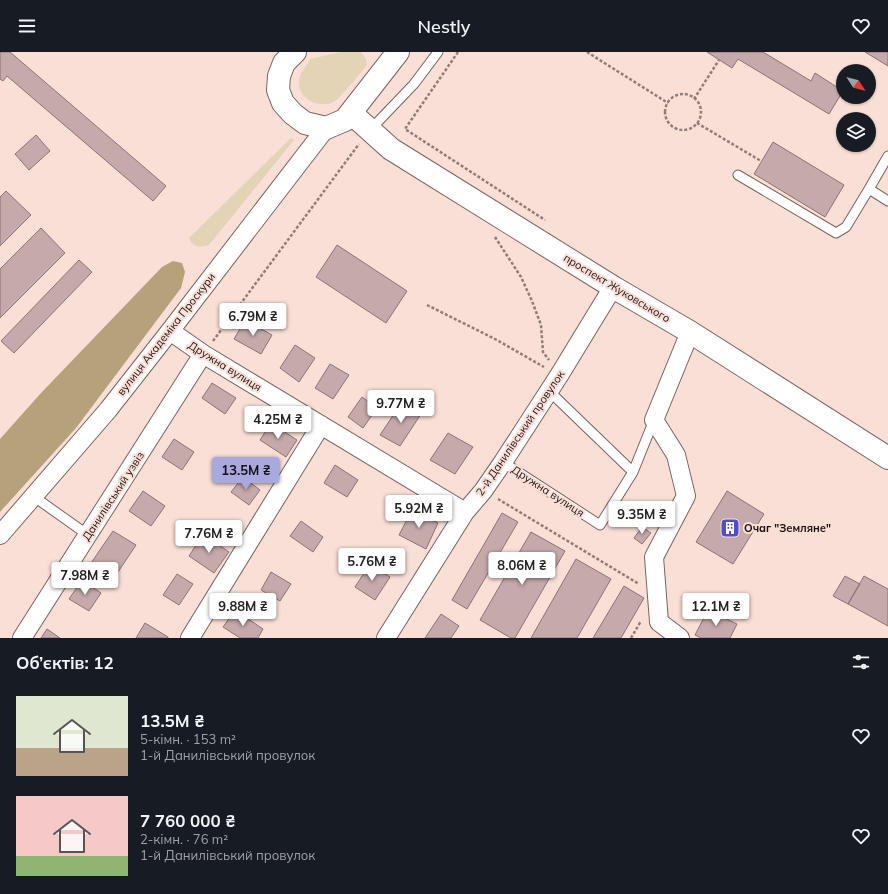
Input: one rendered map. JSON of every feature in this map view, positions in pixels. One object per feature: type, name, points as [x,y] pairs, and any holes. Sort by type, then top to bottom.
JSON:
[{"type":"street","points":[[295,52],[284,63],[279,76],[278,90],[283,103],[293,114],[305,123],[326,128]]},
{"type":"street","name":"вулиця Академіка Проскури","points":[[0,535],[108,410],[326,128],[345,120],[398,52]]},
{"type":"street","name":"проспект Жуковського","points":[[351,113],[391,150],[613,287],[690,332],[888,457]]},
{"type":"street","name":"2-й Данилівський провулок","points":[[386,638],[465,512],[483,491],[503,462],[560,374],[613,287]]},
{"type":"street","name":"Дружна вулиця","points":[[170,331],[203,354],[465,512]]},
{"type":"street","name":"Дружна вулиця","points":[[654,420],[690,332]]},
{"type":"street","name":"Данилівський узвіз","points":[[22,638],[203,354]]},
{"type":"street","points":[[654,420],[676,455],[686,496],[654,557],[659,622],[680,638]]},
{"type":"street","points":[[190,638],[321,425]]},
{"type":"lane","points":[[370,130],[414,84],[438,52]]},
{"type":"lane","points":[[738,175],[836,233],[846,227],[888,156]]},
{"type":"lane","points":[[868,189],[888,201]]},
{"type":"lane","points":[[549,391],[633,472]]},
{"type":"lane","name":"Дружна вулиця","points":[[503,462],[600,525],[633,472],[654,420]]},
{"type":"lane","points":[[33,496],[88,535]]},
{"type":"path","points":[[458,52],[404,129],[552,224]]},
{"type":"path","points":[[587,52],[668,103]]},
{"type":"path","points":[[694,99],[719,60]]},
{"type":"path","points":[[677,96],[689,96],[694,99],[698,103],[701,115],[697,123],[686,130],[674,128],[667,120],[666,108],[668,103],[672,98],[677,96]]},
{"type":"path","points":[[697,123],[761,161]]},
{"type":"path","points":[[203,354],[370,130]]},
{"type":"path","points":[[495,236],[521,277],[541,325],[543,352],[560,374]]},
{"type":"path","points":[[427,305],[495,339],[530,360],[560,374]]},
{"type":"path","points":[[483,491],[657,596]]},
{"type":"shaded area","points":[[341,52],[361,52],[366,59],[367,65],[334,102],[322,104],[310,101],[305,97],[299,87],[299,78],[310,59]]},
{"type":"shaded area","points":[[291,138],[294,140],[209,245],[194,245],[189,238]]},
{"type":"shaded area","points":[[173,261],[182,263],[185,272],[181,288],[76,428],[0,512],[0,439],[41,393],[162,267]]},
{"type":"building","points":[[0,52],[10,52],[166,186],[153,201],[7,76],[3,81],[0,79]]},
{"type":"building","points":[[707,52],[763,52],[811,81],[815,73],[836,86],[836,102],[829,114],[738,59],[732,68]]},
{"type":"building","points":[[865,52],[888,52],[888,66]]},
{"type":"building","points":[[36,135],[50,151],[29,170],[15,154]]},
{"type":"building","points":[[773,142],[844,185],[825,217],[754,174]]},
{"type":"building","points":[[6,191],[31,215],[0,246],[0,197]]},
{"type":"building","points":[[41,228],[65,253],[0,318],[0,269]]},
{"type":"building","points":[[337,245],[407,291],[386,323],[316,277]]},
{"type":"building","points":[[79,260],[92,272],[14,353],[1,341]]},
{"type":"building","points":[[245,320],[272,335],[261,354],[234,339]]},
{"type":"building","points":[[295,345],[315,358],[299,382],[280,368]]},
{"type":"building","points":[[330,364],[349,375],[333,399],[315,388]]},
{"type":"building","points":[[212,383],[236,398],[225,414],[202,398]]},
{"type":"building","points":[[362,397],[377,408],[363,428],[348,417]]},
{"type":"building","points":[[402,402],[421,414],[400,446],[380,435]]},
{"type":"building","points":[[271,423],[297,440],[286,457],[260,440]]},
{"type":"building","points":[[448,433],[473,447],[455,474],[430,460]]},
{"type":"building","points":[[174,439],[194,452],[182,470],[162,457]]},
{"type":"building","points":[[335,465],[358,480],[347,497],[324,483]]},
{"type":"building","points":[[243,477],[260,490],[249,505],[231,492]]},
{"type":"building","points":[[143,491],[165,506],[151,526],[129,511]]},
{"type":"building","name":"Очаг \"Земляне\"","points":[[727,491],[764,514],[733,564],[696,542]]},
{"type":"building","points":[[412,510],[438,523],[426,549],[399,535]]},
{"type":"building","points":[[502,513],[518,522],[467,609],[452,600]]},
{"type":"building","points":[[301,521],[323,537],[313,552],[290,536]]},
{"type":"building","points":[[642,527],[651,533],[642,544],[634,538]]},
{"type":"building","points":[[113,531],[136,545],[114,578],[91,563]]},
{"type":"building","points":[[531,532],[565,551],[515,638],[511,638],[480,620]]},
{"type":"building","points":[[203,534],[229,552],[214,573],[189,556]]},
{"type":"building","points":[[576,559],[611,579],[577,638],[531,638]]},
{"type":"building","points":[[370,564],[390,577],[375,600],[355,587]]},
{"type":"building","points":[[271,572],[291,584],[280,601],[261,590]]},
{"type":"building","points":[[177,574],[193,584],[179,605],[163,595]]},
{"type":"building","points":[[845,576],[860,584],[848,604],[833,596]]},
{"type":"building","points":[[864,576],[888,589],[888,626],[848,604]]},
{"type":"building","points":[[82,580],[101,593],[89,611],[69,599]]},
{"type":"building","points":[[624,586],[644,598],[621,638],[593,638]]},
{"type":"building","points":[[235,610],[263,629],[258,638],[240,638],[223,627]]},
{"type":"building","points":[[708,610],[737,624],[730,638],[701,638],[695,635]]},
{"type":"building","points":[[441,614],[459,626],[451,638],[425,638]]},
{"type":"building","points":[[145,623],[168,637],[168,638],[136,638]]},
{"type":"building","points":[[47,629],[60,638],[41,638]]},
{"type":"place","name":"Очаг \"Земляне\"","points":[[730,528]]}]
